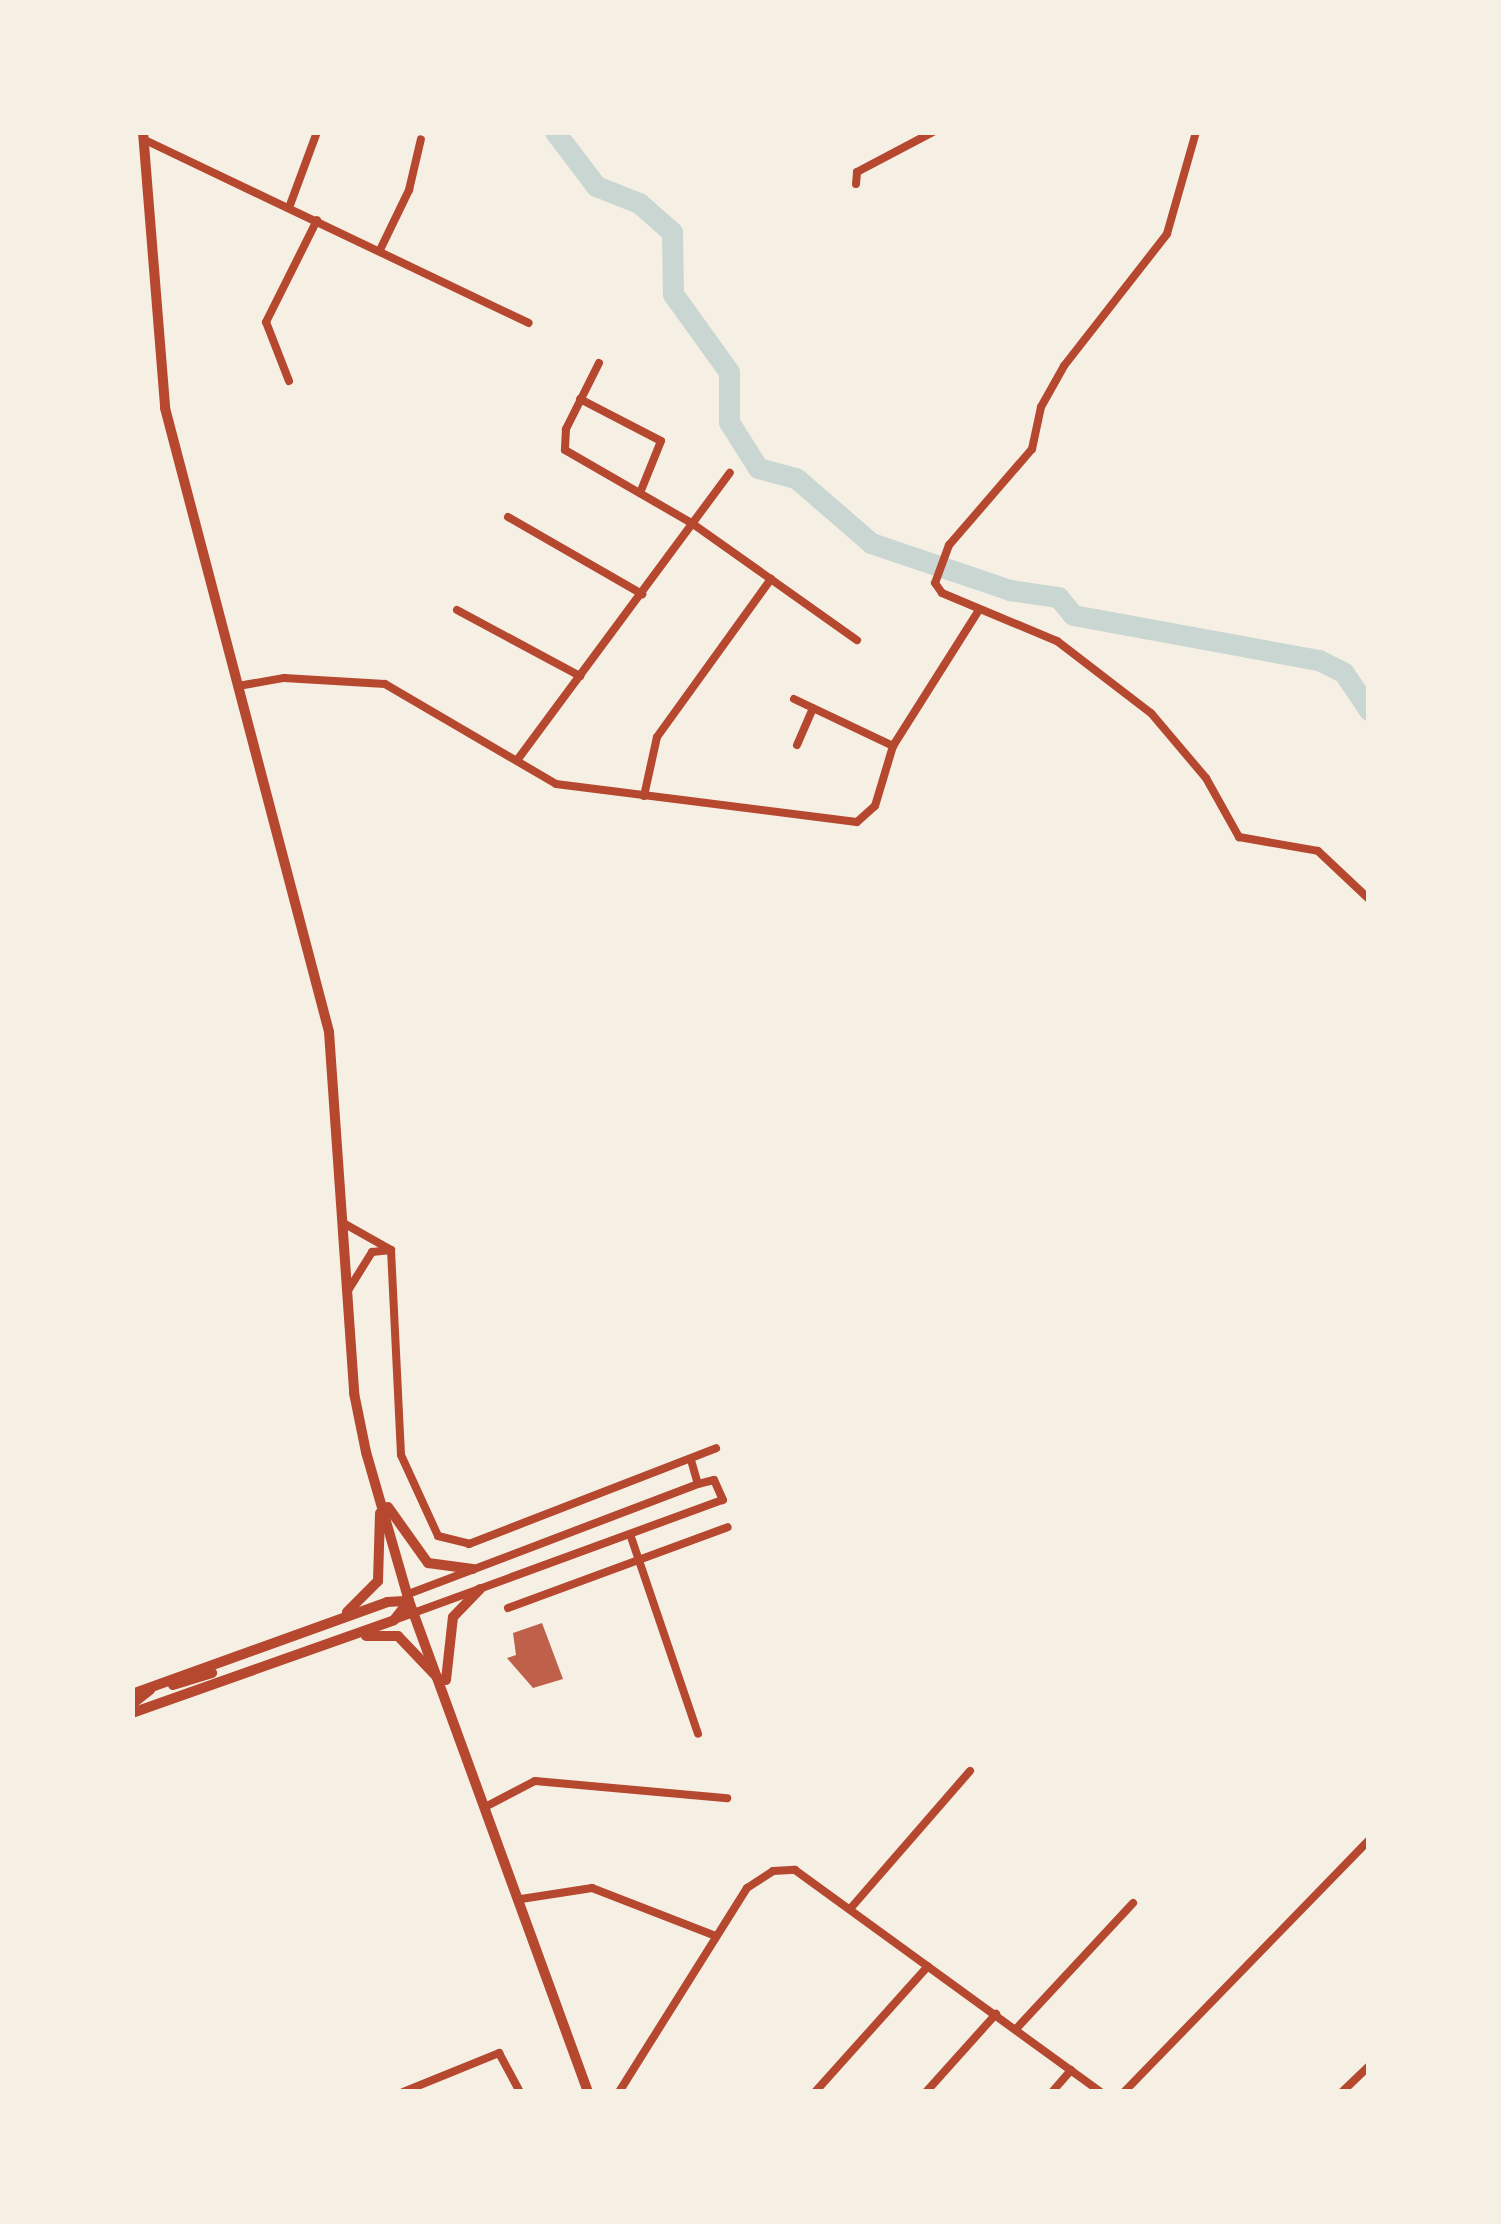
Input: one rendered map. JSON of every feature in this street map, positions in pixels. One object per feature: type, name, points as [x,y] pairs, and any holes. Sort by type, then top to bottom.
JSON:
[{"type":"main road","points":[[143,136],[165,408],[329,1032],[354,1393],[410,1603],[447,1689],[588,2092]]},
{"type":"main road","points":[[379,1495],[428,1563],[473,1569]]},
{"type":"main road","points":[[318,1629],[361,1603],[378,1581],[379,1495]]},
{"type":"main road","points":[[447,1689],[447,1632],[480,1589]]},
{"type":"main road","points":[[132,1694],[387,1602],[410,1603]]},
{"type":"main road","points":[[132,1709],[394,1620],[410,1603]]},
{"type":"main road","points":[[322,1645],[398,1636],[447,1689]]},
{"type":"main road","points":[[132,1709],[154,1686],[297,1654]]},
{"type":"street","points":[[290,205],[317,132]]},
{"type":"street","points":[[856,184],[857,172],[933,132]]},
{"type":"street","points":[[1196,132],[1167,234],[1064,366],[1042,407],[1032,449],[1007,486],[943,555],[935,576],[942,593],[1057,641],[1151,713],[1206,778],[1239,837],[1318,851],[1369,899]]},
{"type":"street","points":[[143,136],[529,323]]},
{"type":"street","points":[[380,250],[409,190],[421,139]]},
{"type":"street","points":[[289,381],[266,322],[317,220]]},
{"type":"street","points":[[598,363],[580,399],[565,449],[693,524],[857,640]]},
{"type":"street","points":[[580,399],[661,441],[640,493]]},
{"type":"street","points":[[518,759],[730,473]]},
{"type":"street","points":[[508,517],[642,594]]},
{"type":"street","points":[[644,796],[657,737],[771,579]]},
{"type":"street","points":[[457,610],[580,676]]},
{"type":"street","points":[[237,686],[284,678],[385,684],[556,784],[857,821],[875,806],[893,746],[979,610]]},
{"type":"street","points":[[794,699],[893,746]]},
{"type":"street","points":[[797,745],[813,708]]},
{"type":"street","points":[[345,1224],[391,1250]]},
{"type":"street","points":[[349,1290],[372,1252],[391,1250]]},
{"type":"street","points":[[391,1250],[400,1445],[438,1536],[469,1544],[716,1448]]},
{"type":"street","points":[[691,1460],[698,1484]]},
{"type":"street","points":[[714,1480],[723,1500],[480,1589],[410,1603],[473,1569],[698,1484],[714,1480]]},
{"type":"street","points":[[508,1608],[728,1527]]},
{"type":"street","points":[[629,1534],[698,1734]]},
{"type":"street","points":[[850,1910],[970,1771]]},
{"type":"street","points":[[487,1807],[535,1781],[727,1798]]},
{"type":"street","points":[[1124,2092],[1369,1840]]},
{"type":"street","points":[[619,2092],[713,1935],[747,1888],[773,1871],[795,1870],[1100,2092]]},
{"type":"street","points":[[521,1899],[592,1888],[713,1935]]},
{"type":"street","points":[[1016,2029],[1133,1903]]},
{"type":"street","points":[[815,2092],[928,1966]]},
{"type":"street","points":[[926,2092],[996,2014]]},
{"type":"street","points":[[404,2092],[499,2054],[520,2092]]},
{"type":"street","points":[[1342,2092],[1369,2066]]},
{"type":"street","points":[[1052,2092],[1071,2070]]},
{"type":"building","points":[[542,1623],[563,1679],[533,1688],[507,1658],[516,1655],[513,1633]]},
{"type":"waterway","points":[[555,132],[596,186],[639,203],[672,232],[673,294],[729,372],[729,422],[758,468],[796,478],[871,543],[1010,590],[1058,597],[1073,615],[1319,660],[1344,673],[1369,710]]}]
